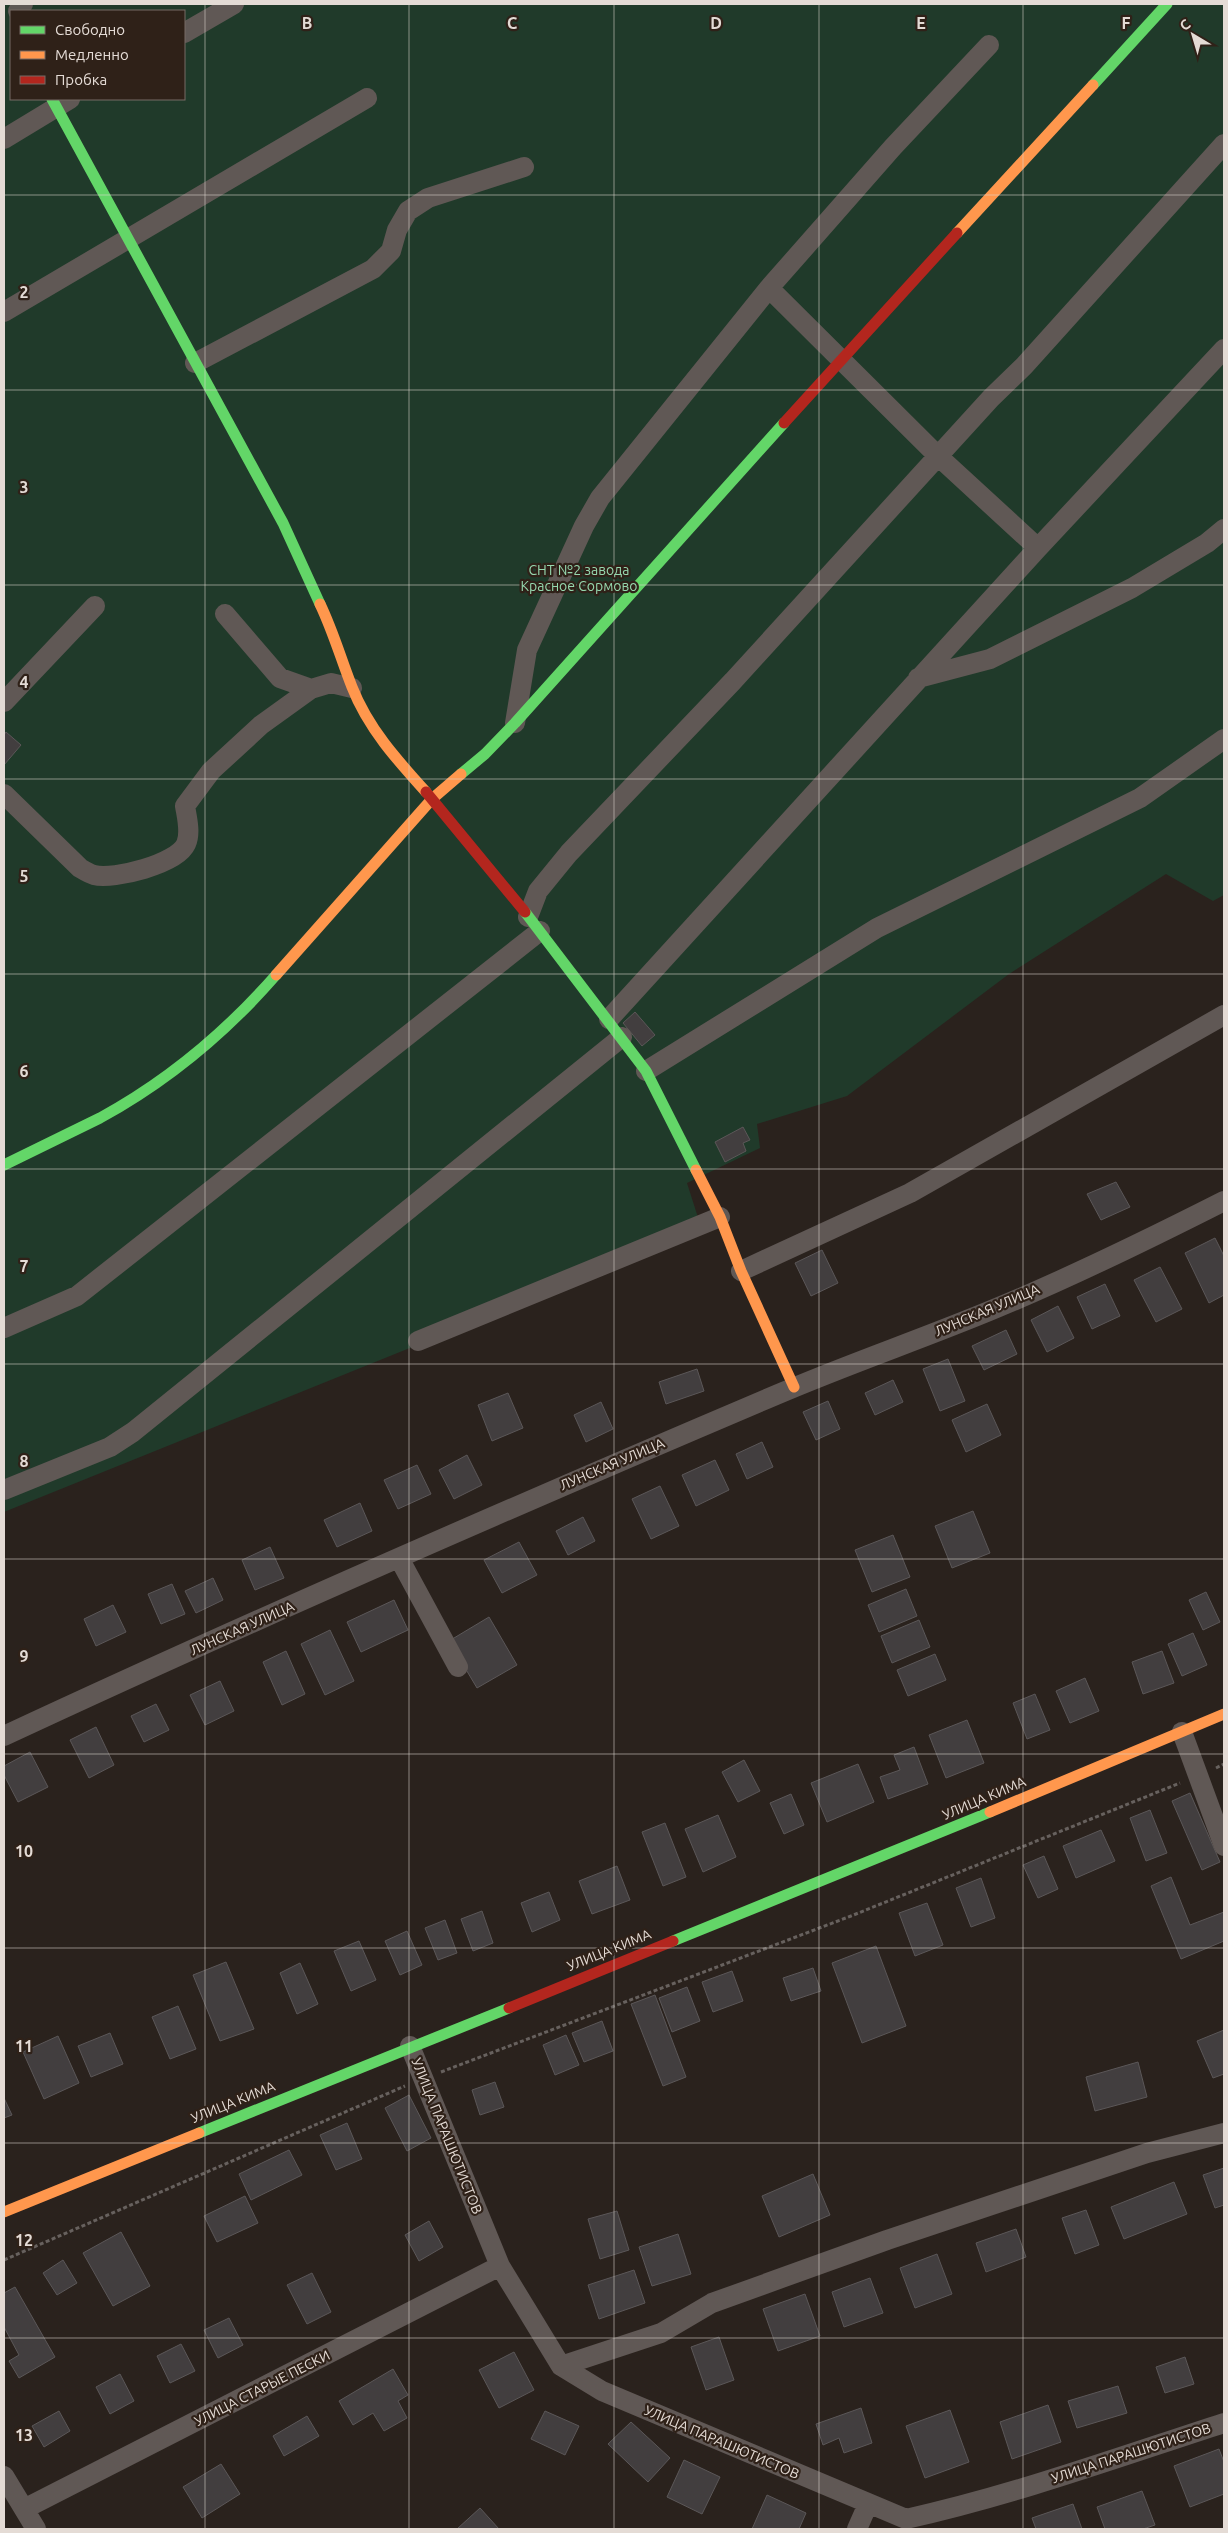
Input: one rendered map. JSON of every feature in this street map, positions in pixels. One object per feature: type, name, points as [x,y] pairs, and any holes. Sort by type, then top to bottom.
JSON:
[{"type":"street","points":[[185,32],[234,4]]},
{"type":"street","points":[[4,1165],[101,1117],[158,1081],[214,1038],[273,979],[432,799],[485,754],[515,722],[841,359],[1168,4]]},
{"type":"street","points":[[515,722],[527,650],[584,526],[600,498],[769,288],[893,147],[989,45]]},
{"type":"street","points":[[4,312],[367,98]]},
{"type":"street","points":[[4,139],[60,101],[195,363],[283,523],[334,634],[352,688],[384,746],[432,799],[534,924],[609,1019],[646,1071],[720,1217],[741,1271],[794,1387]]},
{"type":"street","points":[[4,1328],[77,1296],[534,924],[538,891],[569,853],[733,681],[991,398],[1024,366],[1224,144]]},
{"type":"street","points":[[195,363],[373,269],[391,250],[397,230],[408,211],[428,198],[524,167]]},
{"type":"street","points":[[769,288],[939,457],[1038,548]]},
{"type":"street","points":[[609,1019],[918,678],[1224,349]]},
{"type":"street","points":[[918,678],[990,660],[1132,588],[1208,543],[1224,529]]},
{"type":"street","points":[[4,702],[95,606]]},
{"type":"street","points":[[224,614],[280,678],[310,689]]},
{"type":"street","points":[[4,794],[80,868],[95,875],[114,876],[146,869],[178,853],[185,846],[188,836],[185,806],[211,771],[261,726],[310,689],[331,683],[352,688]]},
{"type":"street","points":[[646,1071],[877,928],[1140,798],[1224,739]]},
{"type":"street","points":[[741,1271],[910,1193],[1224,1015]]},
{"type":"street","points":[[4,1490],[110,1447],[133,1432],[622,1038]]},
{"type":"street","name":"ЛУНСКАЯ УЛИЦА","points":[[4,1736],[399,1558],[794,1387],[996,1309],[1168,1230],[1224,1201]]},
{"type":"street","points":[[418,1340],[720,1217]]},
{"type":"street","points":[[399,1558],[458,1667]]},
{"type":"street","name":"УЛИЦА КИМА","points":[[4,2212],[410,2046],[906,1847],[1224,1714]]},
{"type":"street","points":[[1182,1732],[1224,1846]]},
{"type":"street","name":"УЛИЦА ПАРАШЮТИСТОВ","points":[[410,2046],[500,2266],[561,2366],[602,2391],[906,2520],[940,2512],[1093,2466],[1224,2423]]},
{"type":"street","points":[[561,2366],[661,2333],[712,2303],[887,2240],[1147,2153],[1224,2133]]},
{"type":"street","name":"УЛИЦА СТАРЫЕ ПЕСКИ","points":[[24,2509],[500,2266]]},
{"type":"street","points":[[4,2476],[36,2529]]},
{"type":"street","points":[[856,2529],[868,2504]]},
{"type":"path","points":[[4,2260],[424,2078],[851,1916],[1224,1764]]},
{"type":"green space","name":"СНТ №2 завода Красное Сормово","points":[[4,4],[1224,4],[1224,895],[1213,901],[1166,874],[1009,974],[847,1096],[757,1124],[760,1148],[687,1183],[702,1230],[4,1512]]},
{"type":"building","points":[[6,732],[21,745],[4,765],[4,735]]},
{"type":"building","points":[[635,1012],[655,1035],[642,1046],[623,1023]]},
{"type":"building","points":[[743,1127],[750,1140],[743,1143],[746,1151],[725,1162],[715,1142]]},
{"type":"building","points":[[1116,1182],[1130,1207],[1101,1220],[1087,1194]]},
{"type":"building","points":[[1215,1238],[1224,1256],[1224,1295],[1209,1303],[1185,1253]]},
{"type":"building","points":[[822,1250],[838,1283],[811,1296],[795,1263]]},
{"type":"building","points":[[1160,1267],[1182,1309],[1156,1322],[1134,1280]]},
{"type":"building","points":[[1105,1284],[1120,1316],[1092,1329],[1077,1297]]},
{"type":"building","points":[[1058,1306],[1074,1338],[1047,1352],[1031,1320]]},
{"type":"building","points":[[1006,1330],[1017,1354],[984,1370],[972,1346]]},
{"type":"building","points":[[948,1359],[965,1401],[940,1411],[923,1369]]},
{"type":"building","points":[[697,1369],[704,1391],[666,1404],[659,1382]]},
{"type":"building","points":[[893,1380],[903,1402],[875,1415],[865,1393]]},
{"type":"building","points":[[508,1393],[523,1428],[492,1441],[478,1405]]},
{"type":"building","points":[[828,1401],[840,1429],[816,1440],[803,1412]]},
{"type":"building","points":[[601,1402],[613,1429],[586,1442],[574,1415]]},
{"type":"building","points":[[987,1404],[1001,1435],[966,1452],[952,1420]]},
{"type":"building","points":[[762,1442],[773,1467],[747,1479],[736,1454]]},
{"type":"building","points":[[467,1455],[482,1485],[454,1499],[439,1470]]},
{"type":"building","points":[[715,1460],[729,1490],[696,1506],[682,1475]]},
{"type":"building","points":[[417,1465],[431,1494],[398,1509],[384,1480]]},
{"type":"building","points":[[660,1486],[679,1526],[651,1539],[632,1499]]},
{"type":"building","points":[[360,1503],[372,1531],[337,1547],[324,1520]]},
{"type":"building","points":[[973,1511],[990,1553],[952,1568],[935,1526]]},
{"type":"building","points":[[583,1517],[595,1541],[568,1555],[556,1531]]},
{"type":"building","points":[[893,1535],[910,1577],[872,1592],[855,1550]]},
{"type":"building","points":[[519,1542],[537,1575],[502,1593],[484,1560]]},
{"type":"building","points":[[270,1547],[284,1578],[255,1590],[242,1560]]},
{"type":"building","points":[[213,1578],[223,1600],[196,1613],[185,1591]]},
{"type":"building","points":[[172,1584],[185,1614],[161,1624],[148,1594]]},
{"type":"building","points":[[906,1589],[917,1616],[879,1632],[868,1605]]},
{"type":"building","points":[[1206,1592],[1220,1622],[1203,1630],[1189,1600]]},
{"type":"building","points":[[394,1600],[408,1630],[361,1652],[347,1622]]},
{"type":"building","points":[[113,1605],[126,1632],[96,1646],[84,1619]]},
{"type":"building","points":[[489,1617],[517,1665],[477,1688],[449,1641]]},
{"type":"building","points":[[919,1620],[930,1647],[892,1663],[881,1636]]},
{"type":"building","points":[[330,1630],[354,1681],[325,1695],[301,1644]]},
{"type":"building","points":[[1193,1633],[1207,1665],[1182,1676],[1168,1644]]},
{"type":"building","points":[[286,1651],[305,1694],[282,1705],[263,1662]]},
{"type":"building","points":[[1162,1651],[1174,1683],[1143,1694],[1132,1662]]},
{"type":"building","points":[[935,1654],[946,1680],[908,1696],[897,1670]]},
{"type":"building","points":[[1085,1678],[1099,1711],[1070,1723],[1056,1691]]},
{"type":"building","points":[[220,1681],[234,1711],[205,1725],[190,1695]]},
{"type":"building","points":[[1035,1694],[1050,1730],[1027,1739],[1013,1703]]},
{"type":"building","points":[[156,1704],[169,1730],[144,1742],[131,1716]]},
{"type":"building","points":[[967,1720],[984,1763],[946,1778],[929,1735]]},
{"type":"building","points":[[96,1727],[114,1765],[89,1778],[70,1740]]},
{"type":"building","points":[[914,1747],[928,1784],[888,1799],[880,1777],[900,1770],[894,1755]]},
{"type":"building","points":[[30,1752],[48,1787],[18,1802],[4,1775],[4,1766]]},
{"type":"building","points":[[744,1760],[760,1791],[738,1802],[722,1772]]},
{"type":"building","points":[[858,1764],[874,1802],[827,1822],[811,1783]]},
{"type":"building","points":[[1190,1793],[1220,1862],[1202,1870],[1172,1801]]},
{"type":"building","points":[[791,1794],[804,1825],[784,1834],[770,1803]]},
{"type":"building","points":[[1150,1810],[1167,1853],[1146,1861],[1130,1818]]},
{"type":"building","points":[[718,1815],[736,1857],[703,1872],[685,1829]]},
{"type":"building","points":[[665,1823],[686,1877],[663,1886],[642,1832]]},
{"type":"building","points":[[1101,1830],[1115,1861],[1076,1878],[1063,1846]]},
{"type":"building","points":[[1044,1856],[1058,1889],[1038,1898],[1023,1865]]},
{"type":"building","points":[[617,1866],[630,1900],[592,1914],[579,1881]]},
{"type":"building","points":[[1171,1877],[1190,1925],[1224,1912],[1224,1941],[1181,1959],[1151,1886]]},
{"type":"building","points":[[981,1878],[995,1918],[971,1927],[956,1888]]},
{"type":"building","points":[[549,1892],[560,1920],[532,1932],[521,1903]]},
{"type":"building","points":[[927,1903],[943,1945],[915,1956],[899,1913]]},
{"type":"building","points":[[482,1911],[493,1943],[473,1951],[461,1919]]},
{"type":"building","points":[[445,1920],[457,1953],[438,1960],[425,1928]]},
{"type":"building","points":[[407,1931],[422,1965],[400,1975],[385,1941]]},
{"type":"building","points":[[359,1941],[376,1980],[351,1991],[334,1951]]},
{"type":"building","points":[[876,1946],[906,2026],[862,2043],[832,1963]]},
{"type":"building","points":[[226,1962],[254,2029],[220,2041],[193,1975]]},
{"type":"building","points":[[300,1963],[318,2004],[297,2014],[280,1973]]},
{"type":"building","points":[[813,1968],[821,1991],[791,2001],[783,1978]]},
{"type":"building","points":[[732,1971],[743,2001],[713,2012],[702,1982]]},
{"type":"building","points":[[687,1987],[700,2021],[672,2032],[659,1998]]},
{"type":"building","points":[[655,1995],[686,2077],[663,2086],[631,2004]]},
{"type":"building","points":[[178,2006],[196,2049],[170,2059],[152,2017]]},
{"type":"building","points":[[602,2021],[613,2051],[584,2062],[572,2033]]},
{"type":"building","points":[[1224,2030],[1224,2074],[1213,2078],[1197,2041]]},
{"type":"building","points":[[110,2033],[123,2064],[91,2077],[78,2046]]},
{"type":"building","points":[[566,2035],[579,2065],[555,2075],[543,2045]]},
{"type":"building","points":[[58,2036],[79,2083],[44,2099],[23,2052]]},
{"type":"building","points":[[1138,2062],[1147,2097],[1095,2111],[1086,2077]]},
{"type":"building","points":[[495,2082],[504,2107],[480,2115],[472,2090]]},
{"type":"building","points":[[409,2095],[431,2138],[407,2151],[385,2108]]},
{"type":"building","points":[[4,2098],[12,2115],[4,2118]]},
{"type":"building","points":[[347,2123],[362,2159],[336,2170],[320,2135]]},
{"type":"building","points":[[289,2150],[302,2175],[251,2200],[239,2174]]},
{"type":"building","points":[[1224,2168],[1224,2205],[1215,2208],[1203,2175]]},
{"type":"building","points":[[813,2174],[830,2215],[779,2237],[762,2196]]},
{"type":"building","points":[[1174,2182],[1187,2214],[1124,2239],[1111,2207]]},
{"type":"building","points":[[245,2196],[258,2223],[217,2242],[204,2216]]},
{"type":"building","points":[[1086,2210],[1099,2245],[1075,2254],[1062,2218]]},
{"type":"building","points":[[617,2211],[629,2250],[600,2259],[588,2219]]},
{"type":"building","points":[[429,2221],[443,2247],[419,2261],[405,2235]]},
{"type":"building","points":[[1016,2229],[1026,2257],[986,2272],[976,2243]]},
{"type":"building","points":[[121,2232],[150,2286],[113,2306],[83,2253]]},
{"type":"building","points":[[678,2234],[691,2274],[652,2286],[639,2247]]},
{"type":"building","points":[[937,2254],[952,2294],[915,2308],[900,2268]]},
{"type":"building","points":[[63,2260],[77,2283],[57,2295],[43,2273]]},
{"type":"building","points":[[634,2270],[645,2303],[599,2319],[588,2285]]},
{"type":"building","points":[[312,2273],[331,2312],[307,2324],[287,2285]]},
{"type":"building","points":[[870,2278],[883,2313],[844,2327],[832,2292]]},
{"type":"building","points":[[15,2287],[55,2357],[19,2378],[9,2361],[19,2355],[4,2327],[4,2293]]},
{"type":"building","points":[[805,2294],[820,2336],[778,2351],[763,2309]]},
{"type":"building","points":[[229,2318],[243,2345],[218,2358],[204,2330]]},
{"type":"building","points":[[719,2337],[734,2380],[706,2390],[691,2347]]},
{"type":"building","points":[[181,2344],[195,2371],[170,2383],[157,2356]]},
{"type":"building","points":[[514,2352],[534,2390],[499,2408],[479,2370]]},
{"type":"building","points":[[1185,2357],[1194,2384],[1165,2393],[1156,2367]]},
{"type":"building","points":[[393,2369],[408,2395],[398,2401],[407,2418],[384,2431],[373,2413],[353,2425],[339,2401]]},
{"type":"building","points":[[120,2374],[134,2401],[110,2414],[96,2387]]},
{"type":"building","points":[[1118,2386],[1127,2413],[1077,2428],[1068,2401]]},
{"type":"building","points":[[1048,2405],[1061,2442],[1012,2459],[1000,2422]]},
{"type":"building","points":[[861,2408],[872,2443],[844,2453],[839,2438],[823,2445],[816,2424]]},
{"type":"building","points":[[950,2410],[969,2462],[925,2478],[906,2426]]},
{"type":"building","points":[[59,2411],[70,2431],[44,2447],[32,2426]]},
{"type":"building","points":[[545,2411],[579,2426],[565,2455],[531,2439]]},
{"type":"building","points":[[307,2416],[319,2436],[284,2456],[273,2436]]},
{"type":"building","points":[[631,2422],[670,2458],[648,2482],[608,2444]]},
{"type":"building","points":[[1219,2449],[1224,2462],[1224,2494],[1190,2507],[1174,2466]]},
{"type":"building","points":[[684,2460],[720,2477],[702,2514],[667,2497]]},
{"type":"building","points":[[221,2464],[240,2494],[202,2518],[183,2487]]},
{"type":"building","points":[[1142,2491],[1155,2525],[1143,2529],[1105,2529],[1097,2507]]},
{"type":"building","points":[[767,2495],[806,2513],[799,2529],[752,2529]]},
{"type":"building","points":[[1073,2504],[1082,2529],[1036,2529],[1032,2518]]},
{"type":"building","points":[[480,2508],[499,2529],[457,2529]]},
{"type":"traffic: fast","points":[[1093,85],[1167,4]]},
{"type":"traffic: fast","points":[[53,100],[283,523],[320,604]]},
{"type":"traffic: fast","points":[[461,774],[485,754],[515,723],[784,423]]},
{"type":"traffic: fast","points":[[525,912],[646,1071],[696,1170]]},
{"type":"traffic: fast","points":[[4,1165],[100,1118],[125,1104],[172,1072],[237,1016],[276,975]]},
{"type":"traffic: fast","points":[[673,1941],[990,1812]]},
{"type":"traffic: fast","points":[[199,2133],[509,2008]]},
{"type":"traffic: slow","points":[[957,233],[1093,85]]},
{"type":"traffic: slow","points":[[320,604],[352,687],[366,716],[394,756],[426,792]]},
{"type":"traffic: slow","points":[[276,975],[432,799],[461,774]]},
{"type":"traffic: slow","points":[[696,1170],[720,1217],[741,1271],[794,1387]]},
{"type":"traffic: slow","points":[[990,1812],[1224,1714]]},
{"type":"traffic: slow","points":[[4,2212],[199,2133]]},
{"type":"traffic: jam","points":[[784,423],[957,233]]},
{"type":"traffic: jam","points":[[426,792],[525,912]]},
{"type":"traffic: jam","points":[[509,2008],[673,1941]]}]
